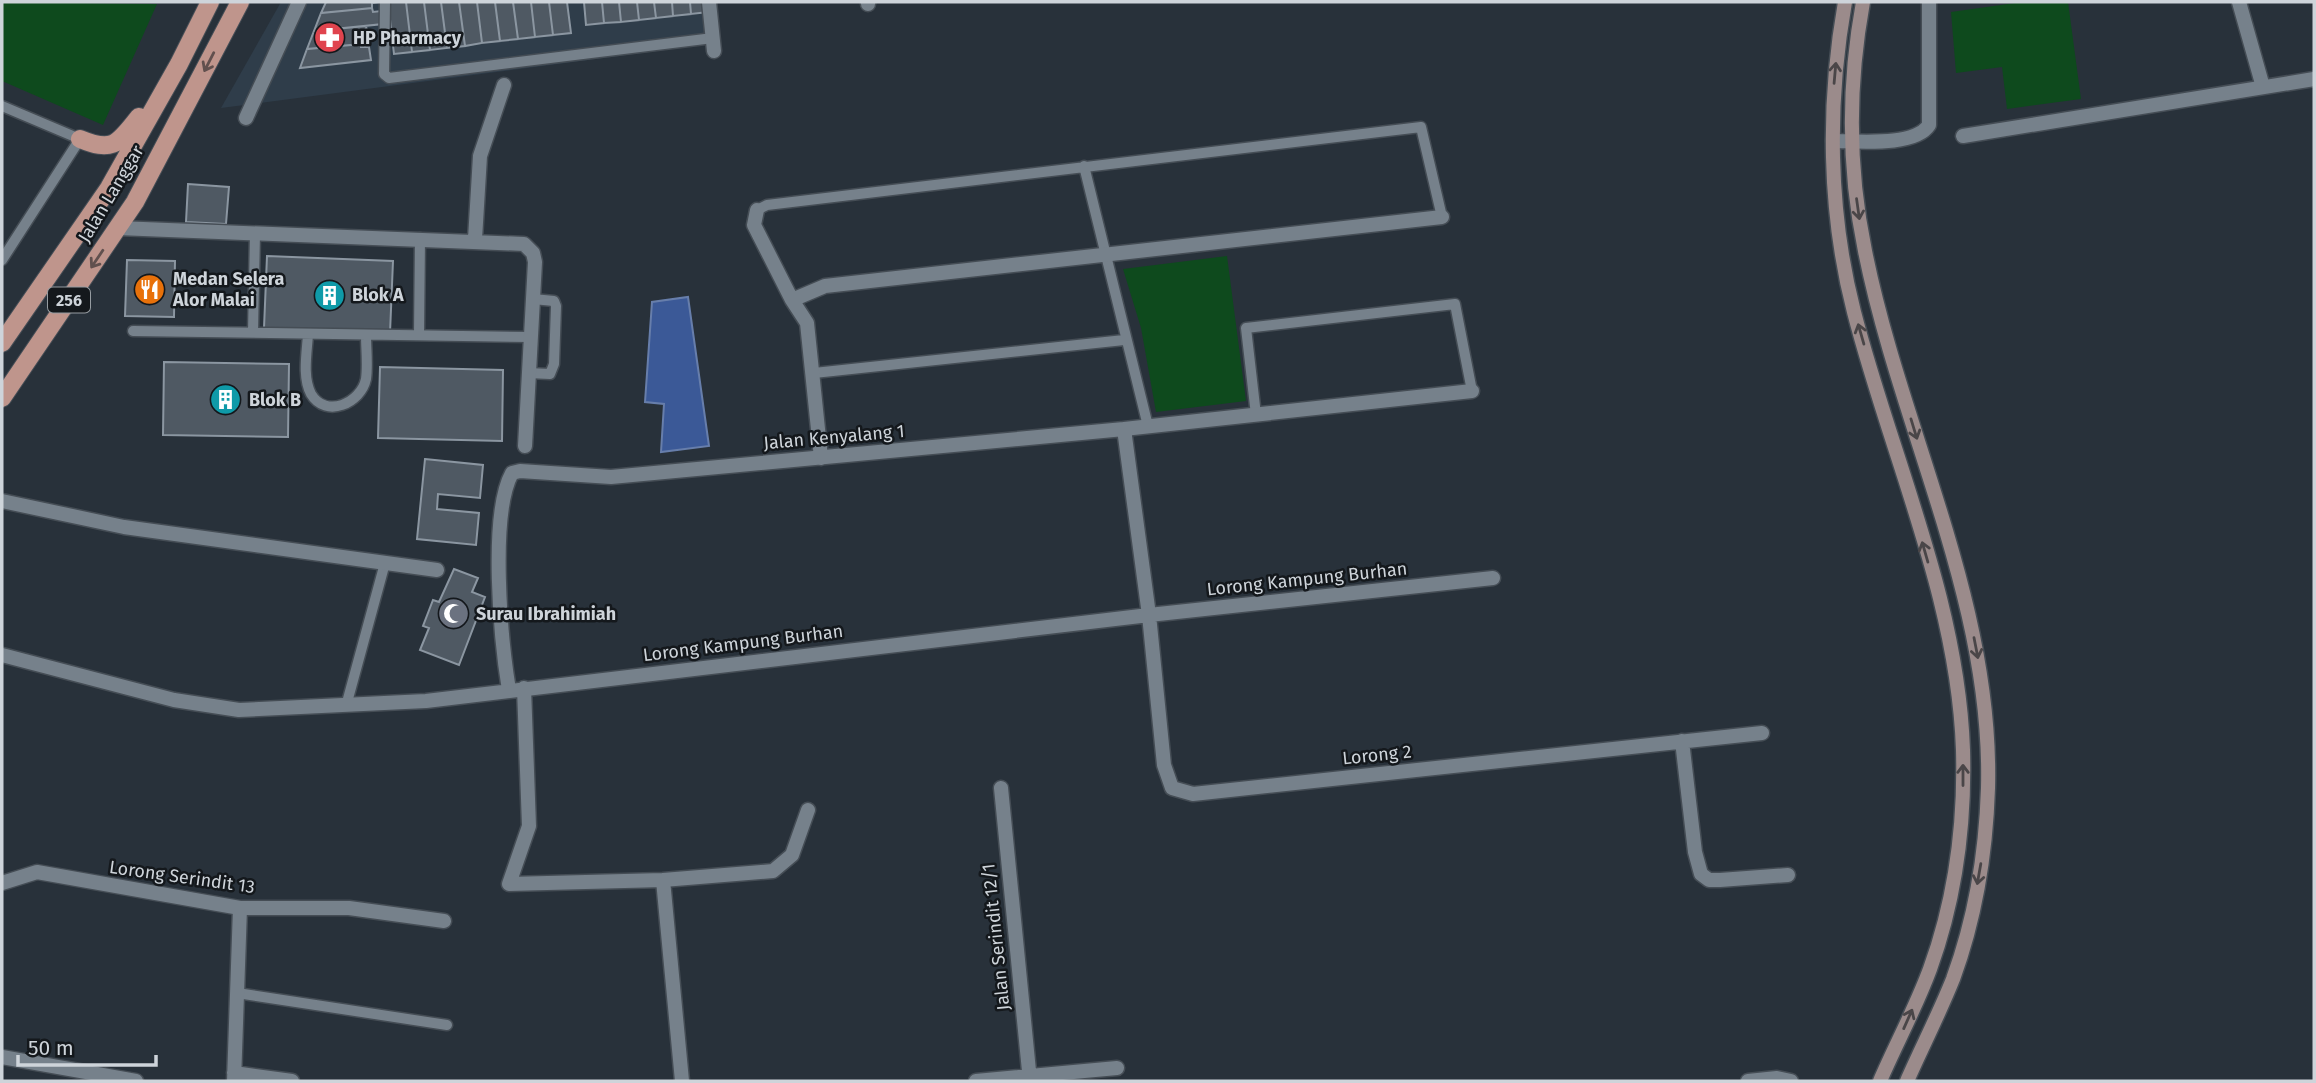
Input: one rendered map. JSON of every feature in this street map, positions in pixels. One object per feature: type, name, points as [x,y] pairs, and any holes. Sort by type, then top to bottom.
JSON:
[{"type":"main road","name":"Jalan Langgar","points":[[2,343],[109,188],[179,64],[210,2]]},
{"type":"main road","name":"Jalan Langgar","points":[[2,398],[118,228],[240,2]]},
{"type":"main road","points":[[1845,2],[1836,57],[1833,141],[1835,193],[1845,269],[1854,311],[1949,638],[1963,750],[1956,862],[1940,935],[1930,971],[1880,1081]]},
{"type":"main road","points":[[1863,2],[1855,59],[1852,141],[1858,208],[1868,264],[1966,607],[1980,671],[1987,736],[1985,827],[1974,904],[1953,979],[1907,1081]]},
{"type":"main road","points":[[80,139],[97,146],[119,142],[179,64]]},
{"type":"street","points":[[246,118],[299,2]]},
{"type":"street","points":[[709,2],[714,45]]},
{"type":"street","points":[[1833,141],[1914,138],[1929,125],[1929,2]]},
{"type":"street","points":[[2239,2],[2263,87]]},
{"type":"street","points":[[1963,136],[2314,79]]},
{"type":"street","points":[[475,239],[480,156],[504,86]]},
{"type":"street","points":[[757,210],[754,225],[792,300],[807,323],[821,458]]},
{"type":"street","points":[[792,300],[825,286],[1442,217]]},
{"type":"street","points":[[118,228],[517,241],[529,248],[535,262],[525,446]]},
{"type":"street","name":"Jalan Kenyalang 1","points":[[517,689],[499,596],[503,518],[507,483],[512,473],[520,471],[611,477],[1124,429],[1472,391]]},
{"type":"street","points":[[1124,429],[1149,615]]},
{"type":"street","points":[[2,501],[124,527],[438,570]]},
{"type":"street","name":"Lorong Kampung Burhan","points":[[2,655],[174,700],[239,710],[346,706],[426,701],[1149,615],[1493,578]]},
{"type":"street","name":"Lorong 2","points":[[1149,615],[1164,765],[1172,788],[1180,792],[1193,794],[1762,733]]},
{"type":"street","points":[[517,689],[529,815],[528,826],[509,884],[663,880],[773,871],[792,855],[808,810]]},
{"type":"street","points":[[1682,741],[1695,852],[1701,874],[1709,880],[1788,875]]},
{"type":"street","name":"Jalan Serindit 12/1","points":[[1001,788],[1029,1079]]},
{"type":"street","name":"Lorong Serindit 13","points":[[2,883],[37,872],[240,908],[349,908],[443,921]]},
{"type":"street","points":[[663,880],[682,1081]]},
{"type":"street","points":[[240,908],[234,1077],[292,1081]]},
{"type":"street","points":[[2,1057],[136,1081]]},
{"type":"street","points":[[976,1081],[1029,1079],[1117,1068]]},
{"type":"street","points":[[1748,1081],[1777,1078],[1791,1081]]},
{"type":"lane","points":[[385,2],[384,74],[389,78],[714,45]]},
{"type":"lane","points":[[2,106],[80,139],[2,260]]},
{"type":"lane","points":[[757,210],[767,205],[1421,127],[1442,217]]},
{"type":"lane","points":[[1083,166],[1124,340],[1154,426]]},
{"type":"lane","points":[[253,332],[255,233]]},
{"type":"lane","points":[[419,334],[420,238]]},
{"type":"lane","points":[[528,373],[550,373],[554,364],[556,306],[554,301],[533,299]]},
{"type":"lane","points":[[1256,415],[1246,328],[1442,305],[1455,304],[1472,391]]},
{"type":"lane","points":[[133,331],[531,337]]},
{"type":"lane","points":[[308,334],[307,375],[311,393],[322,402],[338,406],[353,402],[366,380],[366,335]]},
{"type":"lane","points":[[814,373],[1124,340]]},
{"type":"lane","points":[[346,706],[385,563]]},
{"type":"lane","points":[[237,993],[447,1025]]},
{"type":"shaded area","points":[[281,2],[715,2],[719,43],[221,108]]},
{"type":"green space","points":[[2,2],[157,4],[103,125],[2,81]]},
{"type":"green space","points":[[2022,2],[2068,2],[2081,99],[2007,109],[2002,67],[1956,73],[1951,12]]},
{"type":"green space","points":[[1227,256],[1246,401],[1156,412],[1141,328],[1123,269]]},
{"type":"water","points":[[688,297],[709,446],[661,452],[664,404],[645,402],[652,302]]},
{"type":"building","points":[[326,2],[379,2],[372,3],[372,8],[321,13]]},
{"type":"building","points":[[388,2],[406,2],[412,52],[394,54]]},
{"type":"building","points":[[406,2],[424,2],[430,50],[412,52]]},
{"type":"building","points":[[424,2],[441,2],[447,48],[430,50]]},
{"type":"building","points":[[441,2],[459,2],[465,46],[447,48]]},
{"type":"building","points":[[459,2],[477,2],[482,43],[465,46]]},
{"type":"building","points":[[477,2],[495,2],[500,41],[482,43]]},
{"type":"building","points":[[495,2],[513,2],[518,39],[500,41]]},
{"type":"building","points":[[513,2],[531,2],[535,37],[518,39]]},
{"type":"building","points":[[531,2],[549,2],[553,35],[535,37]]},
{"type":"building","points":[[549,2],[567,2],[571,33],[553,35]]},
{"type":"building","points":[[584,2],[602,2],[604,23],[586,25]]},
{"type":"building","points":[[602,2],[619,2],[621,22],[604,23]]},
{"type":"building","points":[[619,2],[637,2],[639,20],[621,22]]},
{"type":"building","points":[[637,2],[654,2],[656,18],[639,20]]},
{"type":"building","points":[[654,2],[672,2],[673,16],[656,18]]},
{"type":"building","points":[[672,2],[690,2],[691,14],[673,16]]},
{"type":"building","points":[[690,2],[707,2],[708,12],[691,14]]},
{"type":"building","points":[[372,8],[373,12],[381,11],[383,24],[314,31],[321,13]]},
{"type":"building","points":[[366,26],[368,37],[360,38],[361,44],[307,49],[314,31]]},
{"type":"building","points":[[361,44],[361,47],[369,47],[371,60],[300,68],[307,49]]},
{"type":"building","points":[[188,184],[229,187],[226,224],[186,222]]},
{"type":"building","name":"Blok A","points":[[267,256],[393,261],[390,333],[264,328]]},
{"type":"building","name":"Medan Selera Alor Malai","points":[[127,260],[175,261],[174,317],[125,316]]},
{"type":"building","name":"Blok B","points":[[164,362],[289,364],[288,437],[163,435]]},
{"type":"building","points":[[380,367],[503,370],[502,441],[378,438]]},
{"type":"building","points":[[425,459],[483,465],[480,498],[438,494],[437,509],[479,513],[476,545],[417,539]]},
{"type":"building","name":"Surau Ibrahimiah","points":[[454,569],[478,578],[472,592],[485,597],[459,665],[420,650],[429,628],[423,626],[433,600],[439,602]]},
{"type":"place","name":"HP Pharmacy","points":[[330,38]]},
{"type":"place","name":"Medan Selera Alor Malai","points":[[150,289]]},
{"type":"place","name":"Blok A","points":[[329,295]]},
{"type":"place","name":"Blok B","points":[[226,400]]},
{"type":"place","name":"Surau Ibrahimiah","points":[[453,614]]}]
